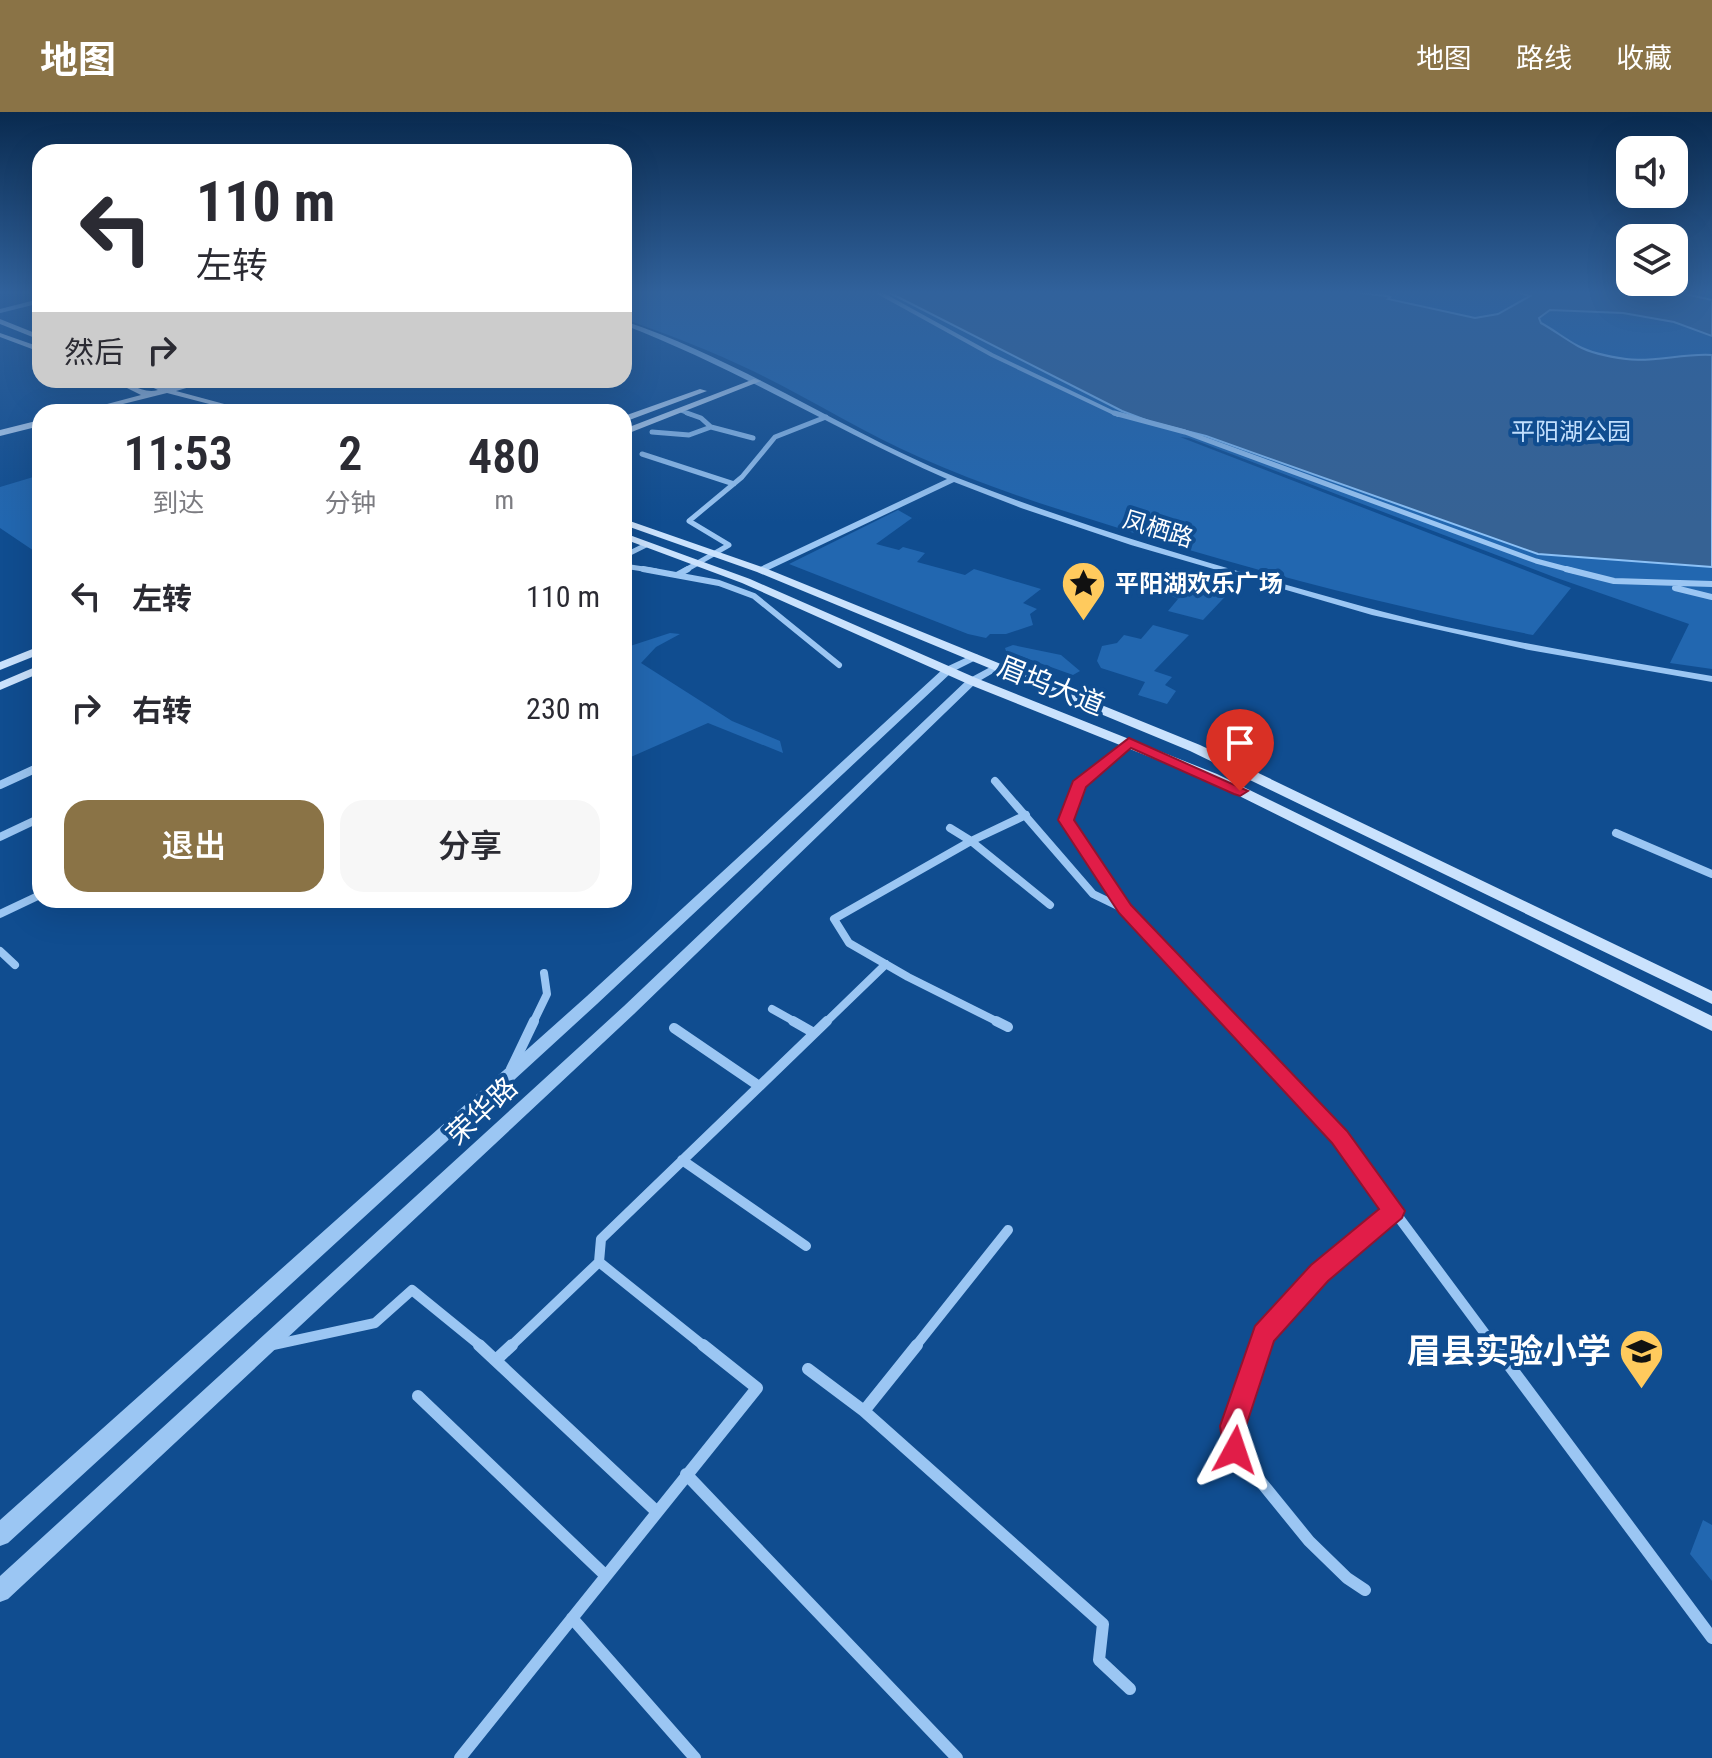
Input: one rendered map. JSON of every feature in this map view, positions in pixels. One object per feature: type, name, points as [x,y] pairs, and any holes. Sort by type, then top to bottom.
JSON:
[{"type":"main road","points":[[632,416],[746,375]]},
{"type":"main road","points":[[632,429],[757,381]]},
{"type":"main road","points":[[132,388],[177,404]]},
{"type":"main road","points":[[159,388],[221,404]]},
{"type":"main road","points":[[112,404],[173,388]]},
{"type":"main road","points":[[206,388],[204,396],[221,404]]},
{"type":"main road","points":[[87,404],[100,397]]},
{"type":"main road","points":[[0,433],[32,425]]},
{"type":"main road","name":"眉坞大道","points":[[632,525],[761,570],[1195,748],[1712,998]]},
{"type":"main road","name":"眉坞大道","points":[[632,539],[746,581],[972,681],[1212,777],[1712,1024]]},
{"type":"main road","points":[[0,666],[32,653]]},
{"type":"main road","points":[[0,686],[32,672]]},
{"type":"street","name":"凤栖路","points":[[731,368],[954,479],[1061,520],[1160,552],[1418,623],[1599,661],[1712,679]]},
{"type":"street","points":[[1019,368],[1123,417],[1185,432],[1536,561],[1614,581],[1712,584]]},
{"type":"street","points":[[682,411],[701,418],[711,427],[753,438]]},
{"type":"street","points":[[677,575],[729,545],[689,521],[734,484],[775,437],[826,417]]},
{"type":"street","points":[[652,432],[689,435],[711,427]]},
{"type":"street","points":[[642,454],[734,484]]},
{"type":"street","points":[[761,570],[954,479]]},
{"type":"street","points":[[632,552],[646,545]]},
{"type":"street","points":[[632,567],[732,588],[766,603],[813,648],[839,665]]},
{"type":"street","points":[[1667,585],[1712,597]]},
{"type":"street","name":"荣华路","points":[[0,1535],[507,1077],[948,670],[974,657]]},
{"type":"street","name":"荣华路","points":[[0,1591],[629,1010],[972,681],[996,667]]},
{"type":"street","points":[[1129,742],[1078,785],[1066,820],[1125,909],[1339,1137],[1712,1638]]},
{"type":"street","points":[[0,785],[32,770]]},
{"type":"street","points":[[995,781],[1093,894],[1125,909]]},
{"type":"street","points":[[1008,1027],[849,943],[834,919],[971,841],[1026,815]]},
{"type":"street","points":[[0,837],[32,822]]},
{"type":"street","points":[[950,828],[971,841],[1050,905]]},
{"type":"street","points":[[1616,833],[1712,874]]},
{"type":"street","points":[[0,914],[32,899]]},
{"type":"street","points":[[0,951],[15,965]]},
{"type":"street","points":[[497,1359],[599,1262],[601,1239],[886,964]]},
{"type":"street","points":[[507,1077],[547,994],[544,973]]},
{"type":"street","points":[[772,1009],[814,1033]]},
{"type":"street","points":[[674,1028],[759,1086]]},
{"type":"street","points":[[682,1160],[806,1246]]},
{"type":"street","points":[[1365,1590],[1347,1578],[1309,1541],[1235,1450],[1233,1426],[1264,1334],[1320,1273],[1394,1211]]},
{"type":"street","points":[[864,1411],[1008,1230]]},
{"type":"street","points":[[460,1758],[757,1388],[599,1262]]},
{"type":"street","points":[[265,1347],[375,1323],[412,1290],[497,1359],[656,1511]]},
{"type":"street","points":[[808,1369],[864,1411],[1103,1624],[1099,1660],[1130,1689]]},
{"type":"street","points":[[418,1396],[605,1575]]},
{"type":"street","points":[[686,1474],[957,1758]]},
{"type":"street","points":[[572,1618],[695,1758]]},
{"type":"green space","name":"平阳湖公园","points":[[745,368],[1712,368],[1712,669],[1670,663],[1689,624],[1554,577],[1189,438],[1180,437],[1571,588],[1533,635],[1374,600],[1269,573],[1063,511],[943,467]]},
{"type":"green space","points":[[32,477],[32,550],[0,528],[0,487]]},
{"type":"green space","points":[[898,510],[912,518],[876,544],[925,553],[917,562],[965,575],[974,569],[1041,589],[1023,603],[1037,609],[1030,614],[1033,625],[1006,634],[990,634],[986,638],[968,634],[789,564]]},
{"type":"green space","points":[[1182,570],[1237,584],[1203,620],[1168,611],[1178,599],[1161,591]]},
{"type":"green space","points":[[1153,625],[1189,635],[1154,671],[1172,677],[1165,685],[1176,691],[1167,704],[1138,695],[1145,682],[1101,668],[1097,661],[1102,646],[1117,643],[1124,635],[1141,639]]},
{"type":"green space","points":[[670,633],[680,634],[656,647],[641,663],[732,721],[780,741],[783,753],[708,723],[632,756],[632,645]]},
{"type":"green space","points":[[1013,645],[1061,655],[1080,671],[1073,675],[1006,651],[1005,648]]},
{"type":"green space","points":[[1703,1520],[1712,1525],[1712,1581],[1690,1554]]},
{"type":"shaded area","points":[[1037,368],[1712,368],[1712,567],[1538,554],[1206,436],[1122,411]]},
{"type":"place","name":"平阳湖欢乐广场","points":[[1084,623]]},
{"type":"place","name":"眉县实验小学","points":[[1642,1390]]},
{"type":"route","points":[[1235,1450],[1233,1426],[1264,1334],[1320,1273],[1394,1211],[1339,1137],[1125,909],[1066,820],[1078,785],[1129,742],[1240,791]]}]
